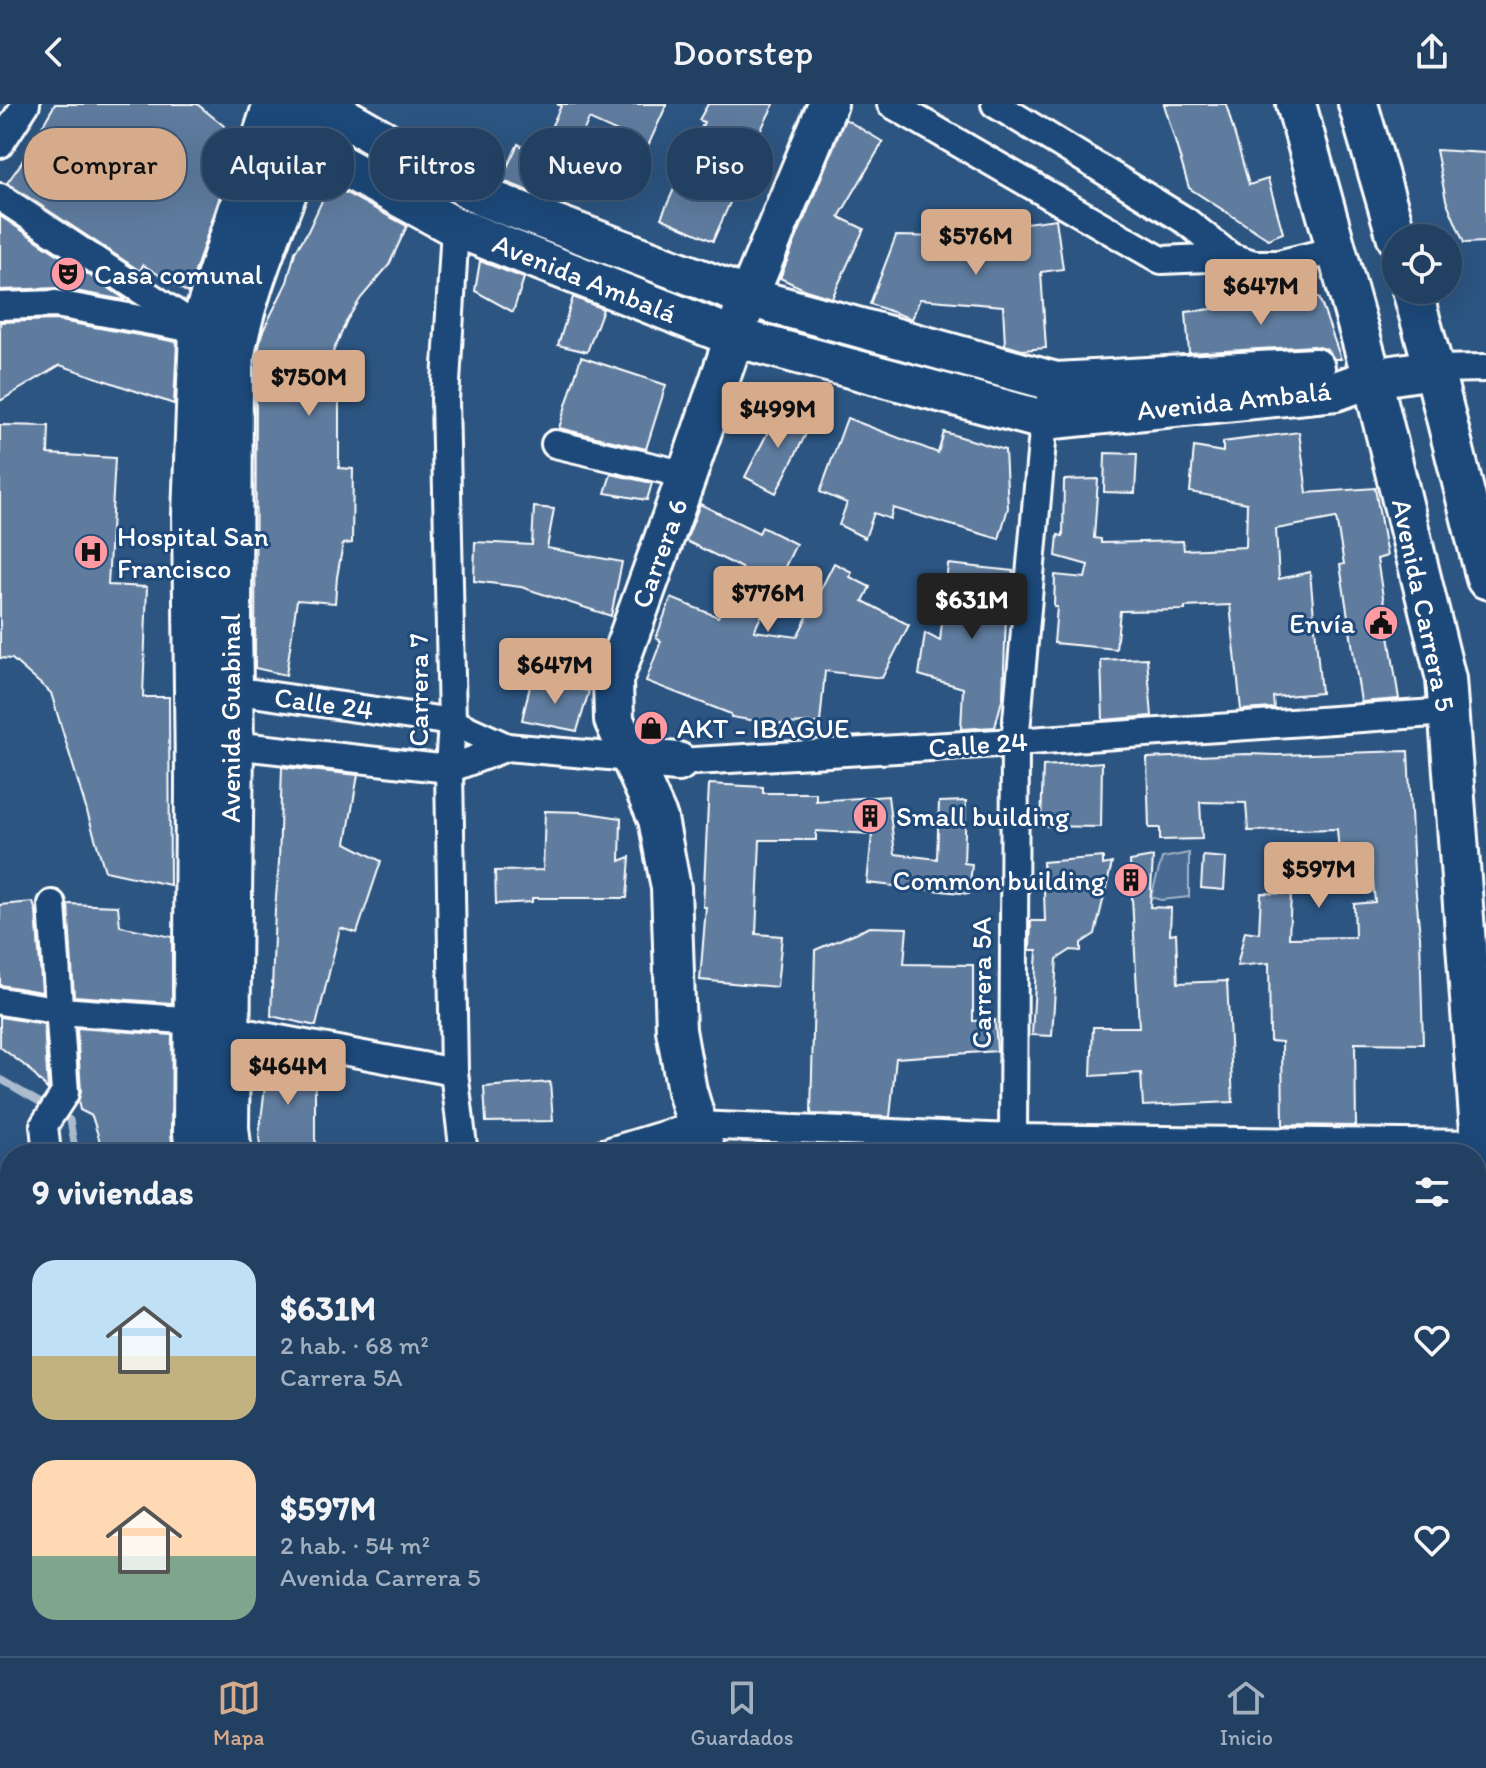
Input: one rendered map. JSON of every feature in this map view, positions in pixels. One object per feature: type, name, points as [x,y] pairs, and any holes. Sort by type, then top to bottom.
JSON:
[{"type":"main road","name":"Avenida Guabinal","points":[[310,128],[318,104]]},
{"type":"main road","name":"Avenida Ambalá","points":[[318,104],[483,197],[748,297],[1056,382],[1332,367],[1372,378]]},
{"type":"main road","name":"Carrera 6","points":[[701,1140],[687,1091],[676,1030],[671,888],[658,819],[614,720],[613,680],[748,297],[828,104]]},
{"type":"main road","name":"Avenida Carrera 5","points":[[1296,104],[1372,378],[1446,679],[1484,1144]]},
{"type":"main road","points":[[1358,104],[1393,224]]},
{"type":"main road","name":"Avenida Guabinal","points":[[229,1144],[211,1025],[197,762],[194,515],[218,334],[263,110]]},
{"type":"main road","name":"Avenida Ambalá","points":[[263,110],[284,128]]},
{"type":"main road","name":"Avenida Ambalá","points":[[354,172],[455,227],[734,337],[1044,420],[1336,391],[1372,378]]},
{"type":"main road","name":"Avenida Guabinal","points":[[196,1144],[195,1133],[211,1025],[232,745],[230,379],[218,334],[253,280],[283,200]]},
{"type":"main road","points":[[1416,304],[1486,579]]},
{"type":"main road","points":[[1372,378],[1434,369]]},
{"type":"main road","name":"Calle 24","points":[[631,758],[678,762]]},
{"type":"street","points":[[0,144],[26,104]]},
{"type":"street","points":[[891,104],[1161,260],[1231,257],[1254,264],[1278,264],[1336,250]]},
{"type":"street","points":[[995,104],[1186,221],[1231,257]]},
{"type":"street","points":[[0,197],[218,334]]},
{"type":"street","name":"Carrera 7","points":[[455,227],[445,400],[452,722],[449,769],[454,1072],[463,1144]]},
{"type":"street","points":[[0,306],[56,304],[218,334]]},
{"type":"street","points":[[1434,369],[1486,368]]},
{"type":"street","name":"Carrera 5A","points":[[1014,1144],[1015,742],[1044,420],[1056,382]]},
{"type":"street","points":[[555,444],[687,475]]},
{"type":"street","name":"Calle 24","points":[[232,690],[452,722],[507,747],[631,758]]},
{"type":"street","name":"Calle 24","points":[[678,762],[1449,712]]},
{"type":"street","name":"Calle 24","points":[[232,745],[449,769],[507,747]]},
{"type":"street","points":[[46,1144],[44,1125],[65,1093],[52,904]]},
{"type":"street","points":[[0,1001],[61,1011],[211,1025],[454,1072]]},
{"type":"street","points":[[672,1144],[701,1140],[910,1144]]},
{"type":"shaded area","points":[[1189,853],[1189,897],[1161,900],[1151,897],[1162,858]]},
{"type":"building","points":[[55,104],[197,104],[227,128],[202,128],[202,200],[219,200],[188,293],[143,265],[140,271],[33,200],[186,200],[186,128],[41,128]]},
{"type":"building","points":[[557,104],[667,104],[651,139],[651,128],[609,128],[589,119],[585,128],[551,128],[561,106]]},
{"type":"building","points":[[708,104],[774,104],[762,128],[701,128],[704,122],[699,120]]},
{"type":"building","points":[[1164,104],[1226,104],[1249,185],[1268,179],[1283,233],[1268,239],[1189,188]]},
{"type":"building","points":[[845,119],[883,142],[839,217],[864,229],[832,298],[780,278]]},
{"type":"building","points":[[518,144],[520,187],[504,181],[504,174]]},
{"type":"building","points":[[1436,150],[1486,153],[1486,242],[1464,243],[1462,224],[1456,224],[1446,200]]},
{"type":"building","points":[[24,158],[24,194],[7,183]]},
{"type":"building","points":[[354,197],[407,226],[389,265],[347,320],[325,370],[342,380],[339,396],[339,468],[353,469],[352,543],[343,544],[335,603],[297,600],[286,675],[255,668],[256,372],[262,373],[259,347],[262,333],[287,282],[295,252],[322,200],[354,200]]},
{"type":"building","points":[[669,200],[731,200],[713,241],[661,218]]},
{"type":"building","points":[[0,216],[125,299],[59,288],[0,290]]},
{"type":"building","points":[[1056,219],[1063,269],[1041,272],[1046,348],[1022,350],[1005,345],[1003,306],[920,299],[912,319],[870,304],[896,236],[1020,243],[1017,224]]},
{"type":"building","points":[[480,261],[524,278],[513,312],[475,291]]},
{"type":"building","points":[[573,297],[603,309],[587,352],[558,345]]},
{"type":"building","points":[[1319,297],[1341,359],[1334,359],[1326,349],[1314,346],[1189,353],[1186,312]]},
{"type":"building","points":[[55,320],[177,342],[174,404],[60,365],[0,401],[0,322]]},
{"type":"building","points":[[581,357],[666,385],[646,449],[559,428]]},
{"type":"building","points":[[780,408],[811,424],[776,493],[745,477]]},
{"type":"building","points":[[847,418],[938,453],[944,432],[1005,450],[1008,508],[999,539],[893,508],[890,519],[874,513],[865,538],[839,525],[847,503],[820,492]]},
{"type":"building","name":"Hospital San Francisco","points":[[0,425],[49,426],[48,454],[115,458],[108,585],[147,587],[143,697],[169,697],[170,885],[105,871],[51,693],[12,659],[0,658]]},
{"type":"building","points":[[1299,432],[1307,493],[1375,488],[1387,556],[1377,559],[1399,699],[1361,702],[1336,518],[1276,529],[1279,579],[1310,572],[1321,693],[1273,697],[1274,708],[1241,710],[1230,605],[1185,607],[1185,610],[1120,611],[1116,649],[1054,643],[1057,607],[1054,607],[1055,575],[1085,578],[1088,565],[1056,556],[1058,535],[1063,536],[1064,480],[1098,479],[1094,538],[1101,539],[1101,543],[1183,541],[1184,550],[1246,547],[1247,503],[1190,492],[1194,447],[1223,452],[1223,442]]},
{"type":"building","points":[[1105,453],[1137,454],[1135,493],[1104,492]]},
{"type":"building","points":[[611,474],[652,483],[647,500],[605,493]]},
{"type":"building","points":[[700,504],[759,533],[762,527],[796,544],[754,631],[797,637],[834,563],[852,572],[850,577],[870,587],[863,601],[909,625],[882,678],[825,671],[820,723],[774,724],[731,717],[731,714],[646,681],[661,641],[656,638],[671,598],[718,617],[742,568],[686,541]]},
{"type":"building","points":[[534,507],[554,509],[547,548],[622,562],[611,616],[521,587],[474,581],[475,542],[532,545]]},
{"type":"building","points":[[948,564],[1013,571],[1009,617],[1006,617],[1003,696],[995,727],[961,729],[963,688],[919,675],[925,633],[940,641]]},
{"type":"building","points":[[1147,658],[1152,716],[1103,720],[1101,660]]},
{"type":"building","points":[[531,682],[589,691],[577,731],[522,720]]},
{"type":"building","points":[[1408,751],[1420,936],[1423,1044],[1355,1043],[1356,1126],[1283,1125],[1282,1042],[1270,1041],[1269,963],[1237,966],[1245,931],[1259,933],[1261,893],[1291,894],[1289,938],[1355,937],[1354,904],[1375,902],[1370,851],[1339,852],[1337,829],[1248,831],[1246,803],[1200,802],[1202,839],[1160,840],[1160,828],[1149,828],[1147,758]]},
{"type":"building","points":[[1102,762],[1101,827],[1041,826],[1043,766]]},
{"type":"building","points":[[282,767],[358,775],[346,843],[381,861],[357,933],[340,928],[316,1026],[271,1016]]},
{"type":"building","points":[[709,784],[763,787],[763,793],[816,793],[816,801],[888,796],[895,854],[937,859],[939,802],[966,801],[964,863],[972,864],[969,894],[867,883],[872,834],[816,831],[816,840],[760,840],[756,934],[782,936],[777,987],[700,980],[706,907],[703,907]]},
{"type":"building","points":[[545,811],[621,818],[620,861],[630,857],[627,898],[532,898],[532,902],[496,904],[495,871],[543,870]]},
{"type":"building","points":[[1203,856],[1226,858],[1224,890],[1201,888]]},
{"type":"building","points":[[1103,857],[1103,865],[1112,863],[1095,934],[1081,943],[1081,951],[1071,950],[1057,959],[1052,1036],[1032,1035],[1037,950],[1030,950],[1031,921],[1045,921],[1043,862]]},
{"type":"building","points":[[1153,857],[1150,907],[1171,908],[1170,934],[1176,933],[1178,983],[1227,981],[1233,1102],[1143,1106],[1141,1073],[1091,1076],[1093,1027],[1139,1027],[1130,861]]},
{"type":"building","points":[[33,902],[42,992],[0,985],[0,905]]},
{"type":"building","points":[[68,904],[118,906],[120,926],[172,937],[172,1003],[74,996]]},
{"type":"building","points":[[870,927],[907,928],[904,964],[973,965],[973,1021],[995,1020],[997,1051],[896,1058],[890,1117],[811,1114],[815,950]]},
{"type":"building","points":[[0,1017],[44,1024],[48,1090],[28,1068],[0,1047]]},
{"type":"building","points":[[77,1028],[172,1035],[172,1144],[101,1144],[92,1116],[80,1110],[78,1101],[81,1092]]},
{"type":"building","points":[[264,1052],[315,1064],[316,1144],[260,1144],[265,1087]]},
{"type":"building","points":[[550,1082],[553,1121],[486,1122],[484,1087]]},
{"type":"waterway","points":[[0,1079],[70,1120],[74,1144]]},
{"type":"place","name":"Casa comunal","points":[[68,274]]},
{"type":"place","name":"Hospital San Francisco","points":[[91,552]]},
{"type":"place","name":"Envía","points":[[1381,623]]},
{"type":"place","name":"AKT - IBAGUE","points":[[651,728]]},
{"type":"place","name":"Small building","points":[[870,816]]},
{"type":"place","name":"Common building","points":[[1131,880]]}]
